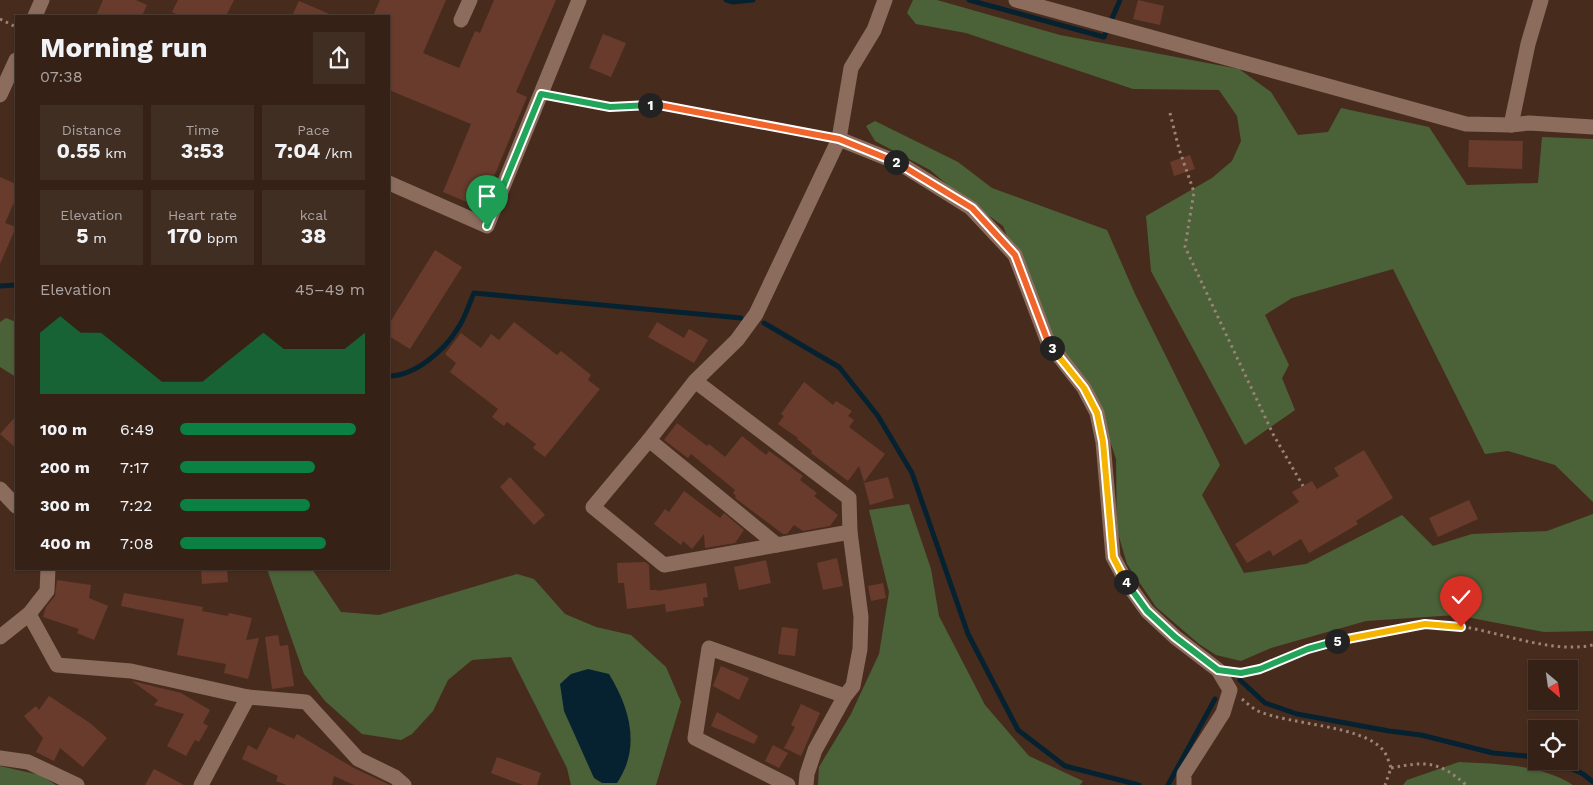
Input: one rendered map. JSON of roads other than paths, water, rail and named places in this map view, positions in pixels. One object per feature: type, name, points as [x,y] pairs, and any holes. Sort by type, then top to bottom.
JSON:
[{"type":"street","points":[[35,15],[42,0]]},
{"type":"street","points":[[461,20],[470,0]]},
{"type":"street","points":[[390,183],[487,226],[579,0]]},
{"type":"street","points":[[850,532],[664,565],[593,507],[695,381],[737,340],[756,314],[839,139],[850,68],[874,30],[885,0]]},
{"type":"street","points":[[1016,0],[1466,124],[1511,125],[1528,123],[1593,127]]},
{"type":"street","points":[[1511,125],[1528,44],[1541,0]]},
{"type":"street","points":[[0,96],[15,62]]},
{"type":"street","points":[[839,139],[899,163],[972,208],[1015,255],[1048,342],[1084,388],[1097,413],[1103,442],[1113,557],[1127,583],[1147,611],[1175,637],[1218,670],[1230,690],[1223,713],[1184,774],[1184,785]]},
{"type":"street","points":[[695,381],[849,498],[850,532],[861,617],[860,649],[853,686],[845,696],[815,750],[807,774],[806,785]]},
{"type":"street","points":[[649,440],[777,545]]},
{"type":"street","points":[[0,489],[15,505]]},
{"type":"street","points":[[0,637],[29,614],[47,591],[48,570]]},
{"type":"street","points":[[29,614],[57,664],[131,671],[248,697],[306,702],[358,759],[395,777],[404,785]]},
{"type":"street","points":[[788,785],[695,738],[709,648],[845,696]]},
{"type":"street","points":[[201,785],[248,697]]},
{"type":"street","points":[[0,758],[28,762],[77,785]]},
{"type":"water","points":[[588,669],[609,674],[627,714],[631,742],[629,756],[617,783],[602,783],[594,778],[564,711],[560,684],[571,674]]},
{"type":"waterway","points":[[726,0],[732,2],[753,0]]},
{"type":"waterway","points":[[969,0],[1104,37],[1120,0]]},
{"type":"waterway","points":[[0,286],[15,285]]},
{"type":"waterway","points":[[390,376],[409,372],[437,353],[460,324],[474,293],[741,318]]},
{"type":"waterway","points":[[764,323],[839,367],[878,416],[912,473],[968,634],[1018,730],[1065,766],[1139,785]]},
{"type":"waterway","points":[[1240,680],[1265,703],[1297,714],[1421,735],[1493,753],[1528,756]]},
{"type":"waterway","points":[[1168,785],[1215,699]]},
{"type":"waterway","points":[[1575,770],[1593,782]]}]
